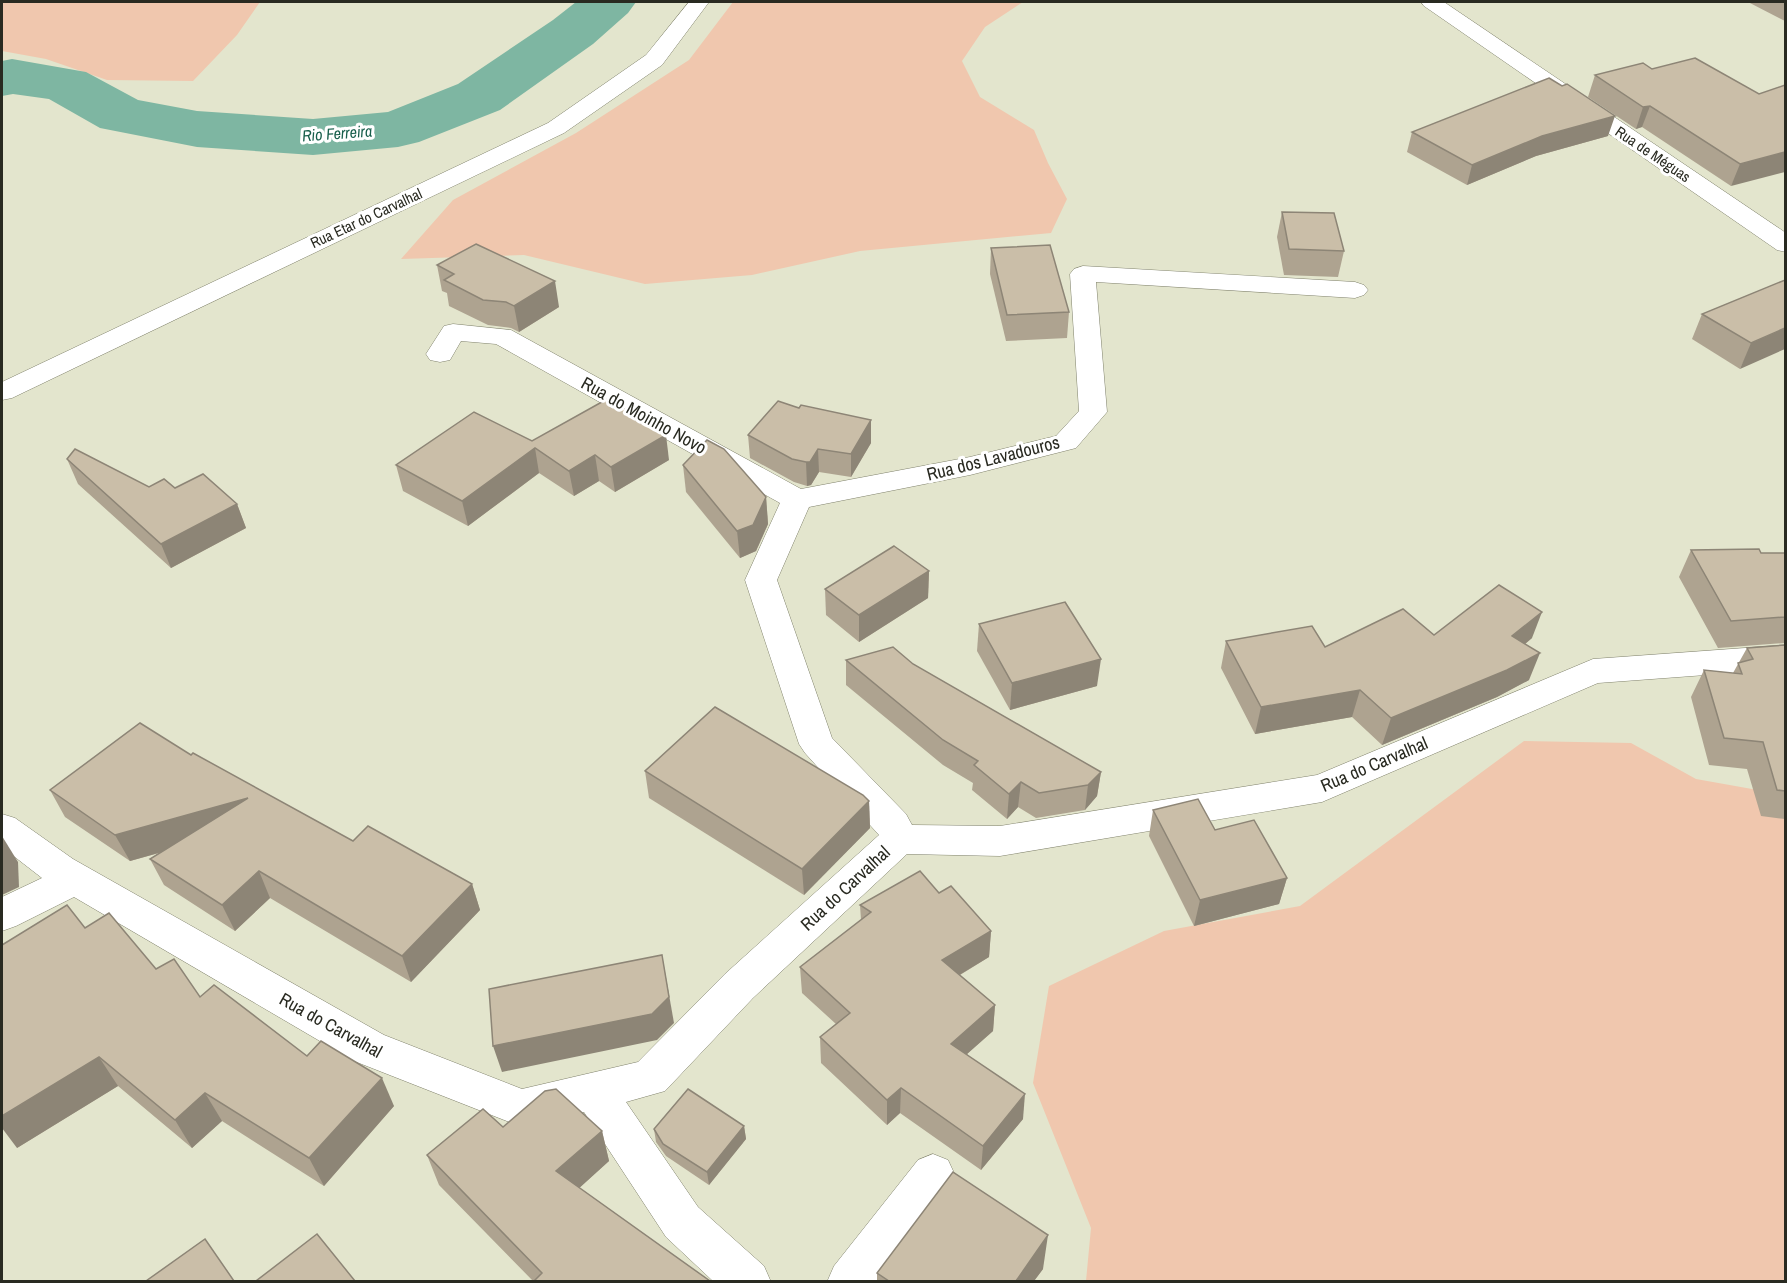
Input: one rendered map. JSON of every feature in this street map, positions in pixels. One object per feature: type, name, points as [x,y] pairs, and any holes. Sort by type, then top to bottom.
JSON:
[{"type":"street","name":"Rua Etar do Carvalhal","points":[[2,392],[556,128],[654,60],[699,2]]},
{"type":"street","name":"Rua de Méguas","points":[[1431,2],[1785,245]]},
{"type":"street","name":"Rua dos Lavadouros","points":[[797,500],[970,466],[1066,442],[1093,412],[1083,274],[1355,290]]},
{"type":"street","name":"Rua do Moinho Novo","points":[[440,354],[453,332],[502,336],[797,500]]},
{"type":"street","points":[[797,500],[762,580],[817,744],[893,824],[899,839]]},
{"type":"street","name":"Rua do Carvalhal","points":[[2,828],[75,879],[369,1048],[522,1108],[650,1078],[739,986],[899,839],[1000,842],[1322,788],[1593,671],[1785,657]]},
{"type":"street","points":[[2,915],[75,879]]},
{"type":"street","points":[[594,1090],[682,1222],[748,1281]]},
{"type":"street","points":[[850,1281],[933,1175]]},
{"type":"shaded area","points":[[2,2],[260,2],[237,35],[193,81],[107,80],[46,59],[2,51]]},
{"type":"shaded area","points":[[733,2],[1023,2],[985,27],[962,61],[980,97],[1034,130],[1067,199],[1051,233],[860,251],[752,275],[645,284],[524,255],[401,259],[453,200],[576,133],[689,60]]},
{"type":"shaded area","points":[[1524,741],[1631,743],[1696,779],[1785,795],[1785,1281],[1086,1281],[1091,1228],[1033,1083],[1049,986],[1164,931],[1300,906]]},
{"type":"building","points":[[1695,58],[1759,94],[1785,85],[1785,152],[1740,164],[1650,106],[1643,107],[1595,75],[1643,63],[1652,69]]},
{"type":"building","points":[[1549,78],[1562,86],[1567,84],[1615,116],[1542,136],[1472,165],[1412,132]]},
{"type":"building","points":[[1282,212],[1334,213],[1344,251],[1289,249]]},
{"type":"building","points":[[476,244],[555,281],[514,306],[506,302],[483,300],[444,280],[454,274],[437,265]]},
{"type":"building","points":[[1050,245],[1069,312],[1007,315],[991,248]]},
{"type":"building","points":[[1785,280],[1785,328],[1751,343],[1702,314]]},
{"type":"building","points":[[609,398],[666,435],[611,467],[595,455],[569,471],[535,448],[462,501],[396,465],[474,412],[532,441]]},
{"type":"building","points":[[778,401],[799,408],[801,405],[871,420],[851,454],[818,449],[810,462],[806,462],[792,459],[748,435]]},
{"type":"building","points":[[707,440],[724,449],[766,497],[753,525],[737,531],[683,465]]},
{"type":"building","points":[[75,449],[149,487],[164,479],[175,488],[203,474],[237,504],[161,544],[67,459]]},
{"type":"building","points":[[894,546],[929,571],[859,615],[825,589]]},
{"type":"building","points":[[1759,549],[1761,553],[1785,553],[1785,617],[1731,621],[1691,550]]},
{"type":"building","points":[[1499,585],[1542,612],[1512,636],[1540,653],[1507,670],[1391,718],[1360,690],[1261,707],[1226,641],[1312,626],[1325,647],[1403,609],[1434,635]]},
{"type":"building","points":[[1065,602],[1101,659],[1012,683],[979,624]]},
{"type":"building","points":[[1785,645],[1785,791],[1777,790],[1763,742],[1724,738],[1704,670],[1742,674],[1738,663],[1753,659],[1747,648]]},
{"type":"building","points":[[893,647],[913,664],[1101,772],[1088,785],[1039,793],[1021,782],[1009,794],[974,765],[978,761],[943,740],[846,660]]},
{"type":"building","points":[[715,707],[863,795],[869,801],[802,869],[645,771]]},
{"type":"building","points":[[140,723],[191,755],[193,753],[353,841],[368,826],[472,884],[402,956],[259,871],[222,905],[150,859],[248,798],[115,835],[50,790]]},
{"type":"building","points":[[1198,799],[1215,830],[1254,820],[1287,878],[1200,900],[1153,810]]},
{"type":"building","points":[[920,871],[939,893],[951,886],[991,931],[942,960],[995,1005],[951,1044],[1025,1094],[983,1146],[901,1088],[887,1100],[820,1037],[850,1013],[800,967],[871,912],[860,905]]},
{"type":"building","points":[[67,905],[85,928],[109,913],[156,969],[174,959],[200,997],[214,985],[307,1056],[321,1041],[382,1078],[309,1158],[205,1093],[175,1120],[99,1057],[2,1116],[2,945]]},
{"type":"building","points":[[662,955],[669,997],[652,1014],[493,1046],[489,989]]},
{"type":"building","points":[[556,1089],[602,1131],[556,1171],[710,1281],[534,1281],[542,1273],[427,1155],[483,1109],[503,1127],[545,1091]]},
{"type":"building","points":[[688,1089],[744,1126],[707,1172],[663,1144],[654,1129]]},
{"type":"building","points":[[953,1172],[1048,1235],[1016,1281],[889,1281],[877,1273]]},
{"type":"building","points":[[317,1234],[355,1281],[256,1281]]},
{"type":"building","points":[[205,1239],[234,1281],[146,1281]]},
{"type":"waterway","name":"Rio Ferreira","points":[[2,79],[12,76],[65,84],[121,115],[197,129],[313,137],[398,129],[479,97],[573,32],[609,2]]}]
